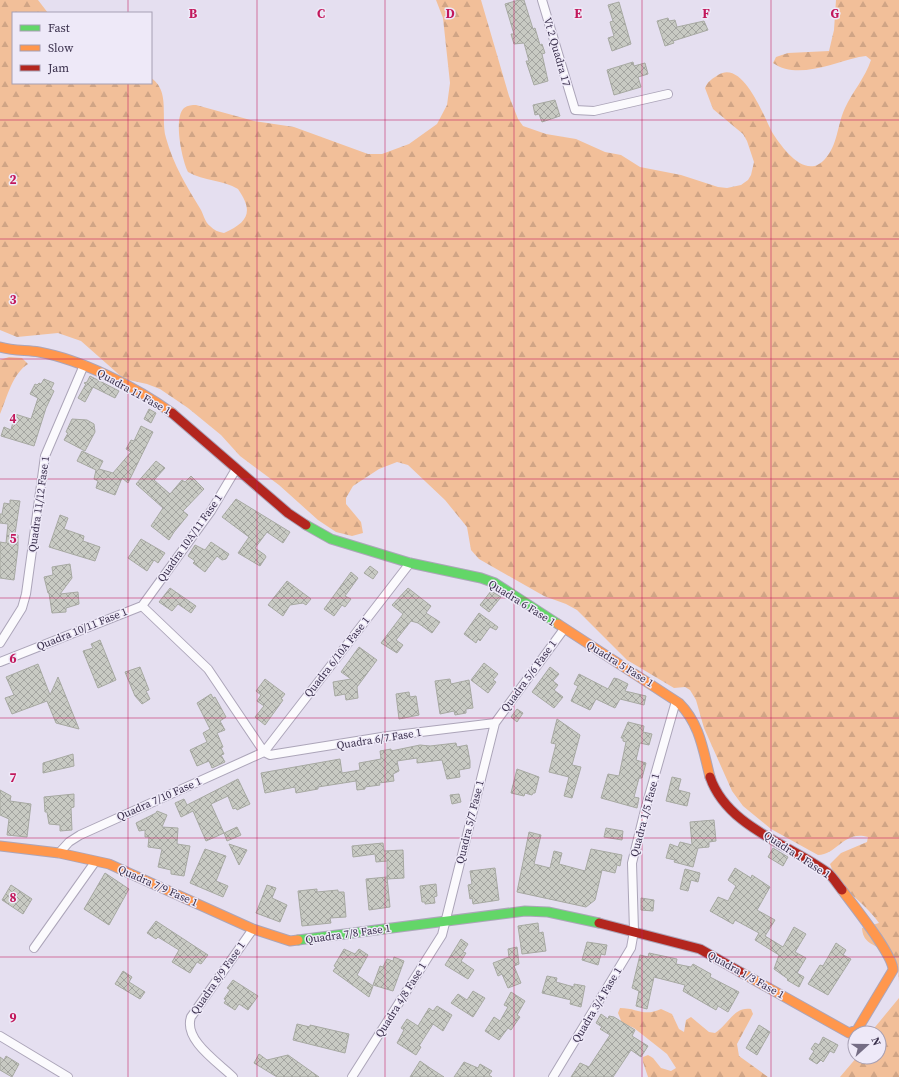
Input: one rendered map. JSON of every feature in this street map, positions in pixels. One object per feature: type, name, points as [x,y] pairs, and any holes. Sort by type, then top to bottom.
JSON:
[{"type":"street","name":"Vt 2 Quadra 17","points":[[542,0],[575,110],[594,111],[668,94]]},
{"type":"street","name":"Quadra 11 Fase 1","points":[[0,347],[11,350],[39,352],[84,365],[167,408],[288,513],[316,532],[345,544],[410,563]]},
{"type":"street","name":"Quadra 11/12 Fase 1","points":[[0,643],[22,608],[26,594],[45,456],[84,365]]},
{"type":"street","name":"Quadra 10A/11 Fase 1","points":[[142,606],[211,511],[236,469]]},
{"type":"street","name":"Quadra 6 Fase 1","points":[[410,563],[481,578],[496,583],[564,629]]},
{"type":"street","name":"Quadra 6/10A Fase 1","points":[[264,752],[410,563]]},
{"type":"street","name":"Quadra 10/11 Fase 1","points":[[0,662],[142,606]]},
{"type":"street","points":[[142,606],[208,669],[264,752]]},
{"type":"street","name":"Quadra 5 Fase 1","points":[[564,629],[620,663],[676,701]]},
{"type":"street","name":"Quadra 5/6 Fase 1","points":[[495,723],[564,629]]},
{"type":"street","name":"Quadra 1/5 Fase 1","points":[[634,931],[632,863],[645,810],[676,701]]},
{"type":"street","name":"Quadra 1 Fase 1","points":[[676,701],[687,711],[697,728],[710,779],[723,802],[747,823],[829,874],[888,953],[893,965],[893,970],[861,1025]]},
{"type":"street","name":"Quadra 6/7 Fase 1","points":[[264,752],[272,756],[388,736],[495,723]]},
{"type":"street","name":"Quadra 5/7 Fase 1","points":[[445,921],[495,723]]},
{"type":"street","name":"Quadra 7/10 Fase 1","points":[[59,853],[69,842],[80,835],[264,752]]},
{"type":"street","name":"Quadra 7/9 Fase 1","points":[[0,846],[59,853],[118,868],[253,930]]},
{"type":"street","points":[[34,948],[95,862]]},
{"type":"street","name":"Quadra 7/8 Fase 1","points":[[253,930],[290,941],[445,921],[538,911],[634,931]]},
{"type":"street","name":"Quadra 4/8 Fase 1","points":[[352,1077],[442,935],[445,921]]},
{"type":"street","name":"Quadra 8/9 Fase 1","points":[[233,1077],[193,1038],[189,1029],[190,1017],[253,930]]},
{"type":"street","name":"Quadra 1/3 Fase 1","points":[[634,931],[700,949],[847,1032]]},
{"type":"street","name":"Quadra 3/4 Fase 1","points":[[553,1077],[631,948],[634,931]]},
{"type":"street","points":[[0,1036],[68,1077]]},
{"type":"green space","points":[[0,0],[38,0],[47,12],[12,12],[12,84],[152,84],[152,79],[157,84],[161,90],[163,98],[164,130],[176,166],[207,223],[215,230],[224,233],[239,225],[243,220],[246,216],[246,204],[238,189],[188,172],[181,149],[179,129],[179,121],[184,108],[196,105],[254,121],[294,127],[368,154],[382,154],[409,144],[437,124],[447,105],[450,83],[443,18],[436,0],[481,0],[509,96],[518,119],[523,126],[546,134],[576,139],[605,152],[621,155],[640,167],[681,175],[718,187],[727,188],[741,185],[748,180],[751,175],[754,162],[743,134],[713,109],[705,88],[709,82],[718,75],[727,72],[736,75],[744,82],[751,92],[772,132],[788,153],[795,160],[803,164],[810,166],[818,165],[825,159],[832,148],[842,114],[866,73],[871,60],[866,56],[859,57],[815,69],[804,70],[783,68],[773,63],[776,57],[788,53],[829,51],[834,30],[836,0],[899,0],[899,982],[898,966],[884,952],[868,942],[864,936],[862,928],[879,923],[839,881],[830,864],[841,853],[867,842],[868,837],[860,836],[847,839],[831,851],[818,855],[771,829],[743,806],[732,791],[704,728],[696,700],[690,690],[685,687],[674,688],[627,660],[577,610],[566,604],[544,596],[479,559],[471,550],[467,527],[445,500],[408,465],[397,462],[379,469],[353,486],[346,498],[346,504],[361,522],[363,533],[352,536],[336,532],[318,520],[279,485],[240,456],[221,435],[188,408],[160,389],[147,384],[124,379],[81,341],[58,333],[17,337],[0,330]]},
{"type":"green space","points":[[9,357],[22,358],[28,364],[22,368],[14,380],[0,414],[0,360]]},
{"type":"green space","points":[[899,998],[899,1077],[840,1077],[850,1065],[887,1065],[887,1025],[877,1025]]},
{"type":"green space","points":[[620,1008],[645,1012],[661,1009],[672,1014],[679,1029],[684,1032],[686,1020],[691,1017],[709,1032],[715,1033],[740,1010],[751,1009],[753,1014],[737,1044],[739,1056],[768,1077],[648,1077],[643,1062],[643,1057],[648,1055],[653,1058],[661,1068],[671,1071],[676,1068],[667,1054],[634,1028],[622,1023],[618,1013]]},
{"type":"building","points":[[524,0],[533,29],[535,28],[540,45],[542,44],[545,53],[542,54],[548,81],[534,85],[526,61],[529,61],[524,43],[514,44],[511,34],[514,34],[505,4]]},
{"type":"building","points":[[619,2],[631,44],[612,51],[608,38],[614,36],[610,22],[613,21],[608,5]]},
{"type":"building","points":[[668,18],[669,21],[675,20],[677,27],[704,21],[708,30],[673,41],[674,43],[665,46],[657,21]]},
{"type":"building","points":[[633,62],[634,66],[645,63],[648,74],[638,77],[641,87],[614,95],[607,70]]},
{"type":"building","points":[[555,100],[560,116],[542,122],[539,114],[535,115],[533,105]]},
{"type":"building","points":[[90,376],[119,391],[115,398],[93,387],[85,402],[78,398],[86,384],[84,383],[87,382]]},
{"type":"building","points":[[44,379],[54,383],[51,389],[54,391],[46,408],[34,446],[1,436],[4,427],[11,430],[15,414],[31,419],[38,398],[30,394],[35,384],[41,384]]},
{"type":"building","points":[[149,409],[156,413],[151,423],[144,419]]},
{"type":"building","points":[[72,419],[87,420],[94,424],[95,432],[85,451],[64,440],[68,433],[66,432]]},
{"type":"building","points":[[141,426],[153,432],[128,483],[122,478],[115,495],[96,488],[98,481],[94,479],[96,470],[77,461],[82,451],[103,461],[99,469],[113,473],[131,452],[126,449],[131,440],[134,441]]},
{"type":"building","points":[[156,461],[165,468],[154,480],[170,494],[182,480],[185,482],[191,476],[204,489],[183,511],[188,515],[169,540],[151,526],[163,508],[136,484]]},
{"type":"building","points":[[236,499],[290,532],[283,543],[267,532],[255,548],[266,557],[260,566],[238,553],[249,537],[222,517]]},
{"type":"building","points":[[10,500],[20,501],[15,534],[18,535],[18,548],[14,580],[0,578],[0,542],[6,543],[8,524],[0,523],[0,514],[2,514],[4,503],[10,504]]},
{"type":"building","points":[[60,515],[68,518],[64,529],[84,536],[83,541],[100,547],[95,561],[49,547]]},
{"type":"building","points":[[141,539],[165,553],[158,563],[154,560],[147,571],[128,558]]},
{"type":"building","points":[[211,542],[229,554],[226,559],[222,560],[217,556],[205,572],[193,563],[195,561],[188,556],[195,545],[205,550]]},
{"type":"building","points":[[70,564],[72,578],[60,594],[78,592],[79,604],[66,608],[66,612],[52,613],[49,593],[44,577],[53,575],[52,567]]},
{"type":"building","points":[[370,566],[378,572],[373,579],[364,573]]},
{"type":"building","points":[[351,572],[358,578],[345,596],[351,599],[345,607],[342,605],[334,616],[324,609]]},
{"type":"building","points":[[287,581],[311,599],[306,605],[303,603],[290,605],[283,616],[268,605]]},
{"type":"building","points":[[170,588],[196,606],[191,613],[178,604],[172,611],[159,602]]},
{"type":"building","points":[[408,588],[431,606],[426,613],[440,622],[432,633],[418,623],[411,621],[396,640],[403,645],[397,653],[381,643],[403,614],[392,605]]},
{"type":"building","points":[[491,591],[501,597],[489,612],[480,605]]},
{"type":"building","points":[[479,613],[498,627],[496,630],[490,627],[480,641],[478,639],[476,643],[464,634]]},
{"type":"building","points":[[100,640],[116,680],[98,688],[83,651],[93,648],[91,644]]},
{"type":"building","points":[[359,647],[377,660],[357,687],[358,698],[346,700],[345,694],[335,696],[333,682],[351,679],[341,672]]},
{"type":"building","points":[[484,663],[498,674],[493,680],[496,682],[488,693],[471,680]]},
{"type":"building","points":[[38,664],[50,695],[58,677],[79,729],[56,723],[47,701],[12,714],[5,698],[14,695],[6,677]]},
{"type":"building","points":[[140,667],[149,690],[146,691],[150,699],[142,704],[135,696],[125,672]]},
{"type":"building","points":[[550,667],[559,674],[553,681],[558,685],[554,690],[563,697],[554,708],[532,692]]},
{"type":"building","points":[[579,674],[608,689],[614,678],[618,679],[628,684],[625,691],[646,696],[644,705],[620,699],[615,708],[596,699],[590,710],[571,701],[578,686],[574,684]]},
{"type":"building","points":[[265,679],[285,694],[281,699],[283,700],[265,725],[255,717],[264,706],[257,701],[261,695],[256,691]]},
{"type":"building","points":[[450,679],[451,684],[469,680],[473,708],[466,709],[466,713],[455,715],[454,711],[440,714],[435,681]]},
{"type":"building","points":[[409,692],[410,697],[416,696],[419,715],[399,719],[396,694]]},
{"type":"building","points":[[211,694],[213,698],[215,697],[226,717],[220,721],[225,730],[217,733],[223,747],[221,748],[224,754],[221,755],[225,762],[212,768],[209,761],[197,766],[190,750],[207,742],[203,733],[210,729],[197,703]]},
{"type":"building","points":[[517,709],[523,713],[517,722],[511,717]]},
{"type":"building","points":[[557,719],[580,735],[572,765],[581,767],[572,798],[564,796],[569,777],[549,772],[556,744],[551,743]]},
{"type":"building","points":[[628,722],[644,726],[643,732],[652,734],[649,745],[640,743],[636,760],[646,763],[642,778],[639,778],[634,797],[639,798],[637,808],[601,798],[608,774],[619,776],[626,742],[623,741],[623,738],[621,738]]},
{"type":"building","points":[[456,743],[457,747],[467,745],[470,761],[470,768],[459,770],[460,777],[447,779],[442,760],[417,763],[417,758],[397,761],[399,771],[393,774],[394,781],[379,783],[380,785],[365,787],[365,789],[357,790],[356,781],[318,787],[318,789],[296,793],[295,787],[265,793],[261,773],[340,759],[342,773],[360,770],[359,763],[381,759],[380,751],[391,749],[391,751],[420,745],[430,746]]},
{"type":"building","points":[[73,754],[74,766],[43,773],[43,763]]},
{"type":"building","points":[[517,769],[539,777],[535,793],[532,795],[525,793],[524,796],[511,793]]},
{"type":"building","points":[[672,777],[681,779],[678,790],[690,793],[687,806],[666,801]]},
{"type":"building","points":[[238,779],[250,804],[237,810],[236,808],[233,809],[228,796],[211,804],[224,833],[206,841],[193,811],[181,817],[175,803],[184,799],[187,805]]},
{"type":"building","points":[[0,790],[11,796],[10,801],[31,804],[27,837],[7,835],[9,819],[0,815]]},
{"type":"building","points":[[74,794],[74,807],[71,808],[72,830],[60,831],[60,825],[49,824],[47,812],[45,812],[44,797]]},
{"type":"building","points":[[459,794],[461,802],[452,804],[450,795]]},
{"type":"building","points":[[157,811],[167,815],[162,827],[178,828],[177,844],[190,846],[184,876],[171,874],[171,870],[158,867],[162,849],[148,847],[149,837],[145,837],[145,830],[139,831],[136,823],[156,813]]},
{"type":"building","points":[[714,820],[716,841],[709,842],[709,847],[698,848],[693,867],[674,862],[675,860],[666,858],[670,844],[678,847],[680,842],[692,845],[690,822]]},
{"type":"building","points":[[237,827],[241,835],[227,841],[224,833]]},
{"type":"building","points":[[606,828],[623,831],[622,840],[604,837]]},
{"type":"building","points":[[529,832],[541,835],[534,864],[550,868],[554,851],[562,853],[559,864],[585,871],[591,849],[622,855],[620,866],[617,865],[615,873],[602,870],[595,900],[586,907],[517,892]]},
{"type":"building","points":[[383,843],[384,851],[403,850],[404,878],[387,879],[387,861],[376,862],[375,854],[353,857],[352,846]]},
{"type":"building","points":[[229,844],[247,850],[239,865]]},
{"type":"building","points":[[773,848],[788,857],[783,866],[768,857]]},
{"type":"building","points":[[205,849],[226,856],[216,881],[228,886],[223,897],[190,883]]},
{"type":"building","points":[[495,868],[499,900],[473,904],[472,898],[470,899],[468,885],[472,884],[470,871]]},
{"type":"building","points":[[735,868],[751,878],[752,875],[770,887],[757,910],[775,920],[765,936],[783,947],[794,927],[806,934],[795,952],[806,958],[797,973],[804,977],[799,987],[787,980],[788,979],[774,969],[779,955],[755,940],[759,933],[735,920],[733,924],[710,911],[718,897],[728,901],[736,886],[728,880]]},
{"type":"building","points":[[685,869],[700,873],[698,882],[691,880],[688,891],[680,889]]},
{"type":"building","points":[[105,873],[129,889],[109,925],[84,909]]},
{"type":"building","points":[[387,877],[390,907],[369,910],[366,879]]},
{"type":"building","points":[[436,884],[437,896],[434,897],[435,903],[425,904],[425,902],[422,902],[420,886]]},
{"type":"building","points":[[11,885],[32,899],[23,914],[2,900]]},
{"type":"building","points":[[267,885],[276,888],[272,898],[287,905],[280,922],[256,913]]},
{"type":"building","points":[[317,889],[317,892],[338,890],[338,892],[344,892],[346,917],[330,918],[331,923],[302,926],[298,891]]},
{"type":"building","points":[[641,898],[654,900],[653,911],[641,910]]},
{"type":"building","points":[[156,921],[208,955],[201,964],[197,962],[190,973],[172,962],[179,950],[158,937],[156,939],[147,933]]},
{"type":"building","points":[[538,923],[539,933],[543,932],[546,951],[522,954],[518,926]]},
{"type":"building","points":[[461,939],[468,944],[463,952],[466,953],[461,961],[474,970],[468,979],[445,965]]},
{"type":"building","points":[[587,942],[607,945],[605,955],[601,954],[598,965],[582,960]]},
{"type":"building","points":[[836,943],[846,950],[843,955],[851,959],[828,995],[808,984],[820,965],[823,966]]},
{"type":"building","points":[[517,947],[519,964],[514,966],[521,983],[508,988],[502,974],[498,976],[493,963],[509,957],[508,949]]},
{"type":"building","points":[[344,949],[355,954],[359,949],[368,955],[357,975],[373,986],[369,997],[333,971],[336,967],[334,966]]},
{"type":"building","points":[[649,953],[677,959],[676,964],[691,967],[693,964],[711,974],[710,977],[739,992],[728,1012],[718,1006],[716,1010],[683,991],[685,985],[654,977],[647,1009],[636,1006],[639,991],[632,988],[640,955],[648,957]]},
{"type":"building","points":[[394,957],[404,961],[393,991],[373,985],[380,966],[383,967],[387,959],[393,961]]},
{"type":"building","points":[[123,971],[132,977],[129,982],[145,992],[140,999],[115,984]]},
{"type":"building","points":[[547,976],[557,978],[556,982],[574,987],[574,984],[585,986],[581,1007],[570,1004],[571,1000],[542,993]]},
{"type":"building","points":[[233,980],[258,996],[248,1010],[239,1004],[235,1010],[224,1003],[226,1000],[224,999],[230,990],[227,988]]},
{"type":"building","points":[[473,991],[485,998],[473,1017],[451,1003],[458,994],[467,1000]]},
{"type":"building","points":[[511,992],[525,1001],[517,1015],[520,1017],[511,1030],[508,1028],[499,1040],[485,1031],[494,1017],[500,1021],[508,1007],[504,1005]]},
{"type":"building","points":[[437,1006],[452,1015],[443,1031],[433,1024],[419,1046],[421,1047],[416,1055],[397,1043],[404,1030],[401,1028],[407,1019],[418,1026],[429,1008],[433,1011]]},
{"type":"building","points":[[601,1014],[608,1019],[609,1016],[614,1017],[635,1030],[632,1036],[648,1046],[641,1057],[631,1050],[613,1077],[571,1077],[580,1063],[589,1067],[610,1035],[600,1029],[602,1027],[596,1023]]},
{"type":"building","points":[[297,1024],[310,1027],[310,1025],[349,1034],[345,1053],[293,1040]]},
{"type":"building","points":[[759,1025],[770,1032],[757,1055],[746,1048]]},
{"type":"building","points":[[823,1037],[838,1045],[834,1053],[830,1051],[823,1062],[821,1060],[817,1064],[809,1059],[814,1051],[811,1049],[815,1043],[819,1045]]},
{"type":"building","points":[[259,1054],[267,1060],[288,1055],[319,1077],[277,1077],[254,1063]]},
{"type":"building","points":[[6,1056],[19,1064],[12,1077],[0,1070],[0,1057],[4,1060]]},
{"type":"building","points":[[420,1061],[430,1068],[444,1077],[410,1077]]},
{"type":"building","points":[[464,1062],[478,1068],[480,1064],[492,1071],[489,1075],[492,1077],[454,1077]]},
{"type":"traffic: fast","points":[[306,525],[331,539],[410,563],[481,578],[495,583],[558,624]]},
{"type":"traffic: fast","points":[[298,940],[525,911],[548,912],[599,923]]},
{"type":"traffic: slow","points":[[0,347],[39,352],[73,361],[125,384],[172,413]]},
{"type":"traffic: slow","points":[[558,624],[679,703],[692,720],[700,738],[710,777]]},
{"type":"traffic: slow","points":[[0,846],[59,853],[109,864],[253,929],[290,941],[298,940]]},
{"type":"traffic: slow","points":[[742,973],[849,1033],[857,1030],[893,970],[887,953],[880,942],[842,890]]},
{"type":"traffic: jam","points":[[172,413],[288,513],[306,525]]},
{"type":"traffic: jam","points":[[710,777],[718,794],[730,809],[745,822],[828,873],[842,890]]},
{"type":"traffic: jam","points":[[599,923],[700,949],[742,973]]}]
